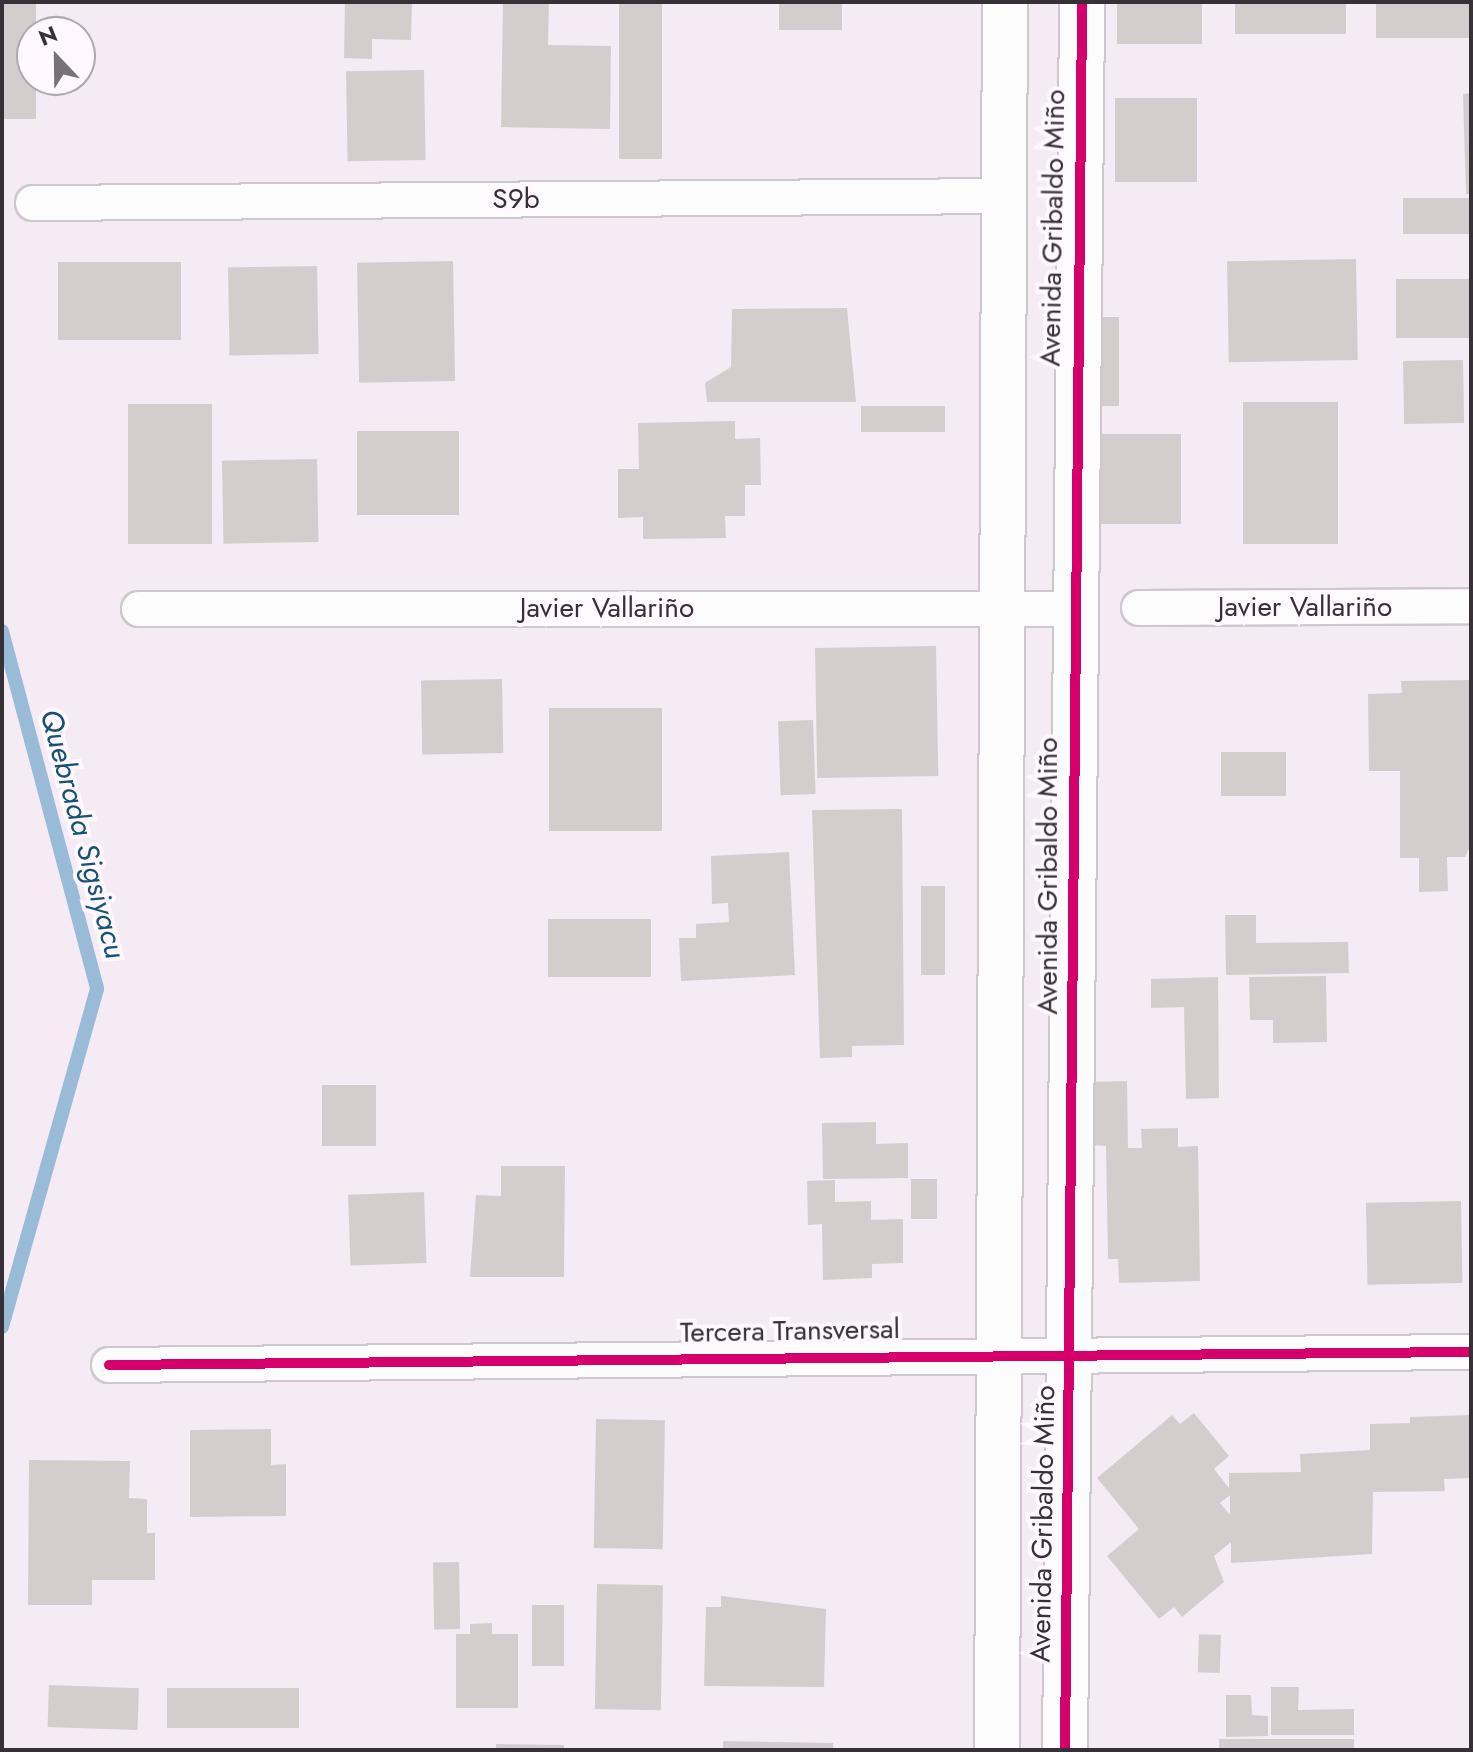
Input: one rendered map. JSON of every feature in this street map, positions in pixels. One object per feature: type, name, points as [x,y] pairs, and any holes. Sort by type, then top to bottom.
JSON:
[{"type":"street","name":"Avenida Gribaldo Miño","points":[[997,1750],[1000,196],[1005,2]]},
{"type":"street","name":"Avenida Gribaldo Miño","points":[[1065,1750],[1082,2]]},
{"type":"street","name":"S9b","points":[[33,203],[1000,196]]},
{"type":"street","name":"Javier Vallariño","points":[[1139,608],[1471,606]]},
{"type":"street","name":"Javier Vallariño","points":[[139,609],[1075,609]]},
{"type":"street","name":"Tercera Transversal","points":[[109,1365],[1068,1352],[1471,1352]]},
{"type":"building","points":[[2,2],[36,2],[36,16],[16,16],[16,96],[36,96],[36,119],[2,119]]},
{"type":"building","points":[[345,2],[412,2],[411,40],[372,39],[372,59],[344,58]]},
{"type":"building","points":[[503,2],[549,2],[548,45],[611,46],[610,129],[501,127]]},
{"type":"building","points":[[619,2],[662,2],[662,159],[619,159]]},
{"type":"building","points":[[779,2],[842,2],[842,30],[779,30]]},
{"type":"building","points":[[1117,2],[1202,2],[1202,44],[1117,44]]},
{"type":"building","points":[[1235,2],[1346,2],[1346,34],[1235,34]]},
{"type":"building","points":[[1376,2],[1471,2],[1471,38],[1376,38]]},
{"type":"building","points":[[424,70],[426,160],[348,161],[346,71]]},
{"type":"building","points":[[1471,93],[1471,194],[1466,194],[1463,94]]},
{"type":"building","points":[[1115,98],[1197,98],[1197,182],[1115,182]]},
{"type":"building","points":[[1403,198],[1471,198],[1471,234],[1403,234]]},
{"type":"building","points":[[1356,259],[1358,360],[1229,362],[1227,261]]},
{"type":"building","points":[[453,261],[455,381],[359,383],[357,263]]},
{"type":"building","points":[[58,262],[181,262],[181,340],[58,340]]},
{"type":"building","points":[[317,266],[319,354],[230,356],[228,268]]},
{"type":"building","points":[[1396,279],[1471,279],[1471,338],[1396,338]]},
{"type":"building","points":[[847,308],[856,402],[707,402],[705,383],[731,367],[732,309]]},
{"type":"building","points":[[1095,317],[1119,317],[1119,406],[1095,406]]},
{"type":"building","points":[[1463,360],[1464,423],[1404,424],[1403,361]]},
{"type":"building","points":[[1243,402],[1338,402],[1338,544],[1243,544]]},
{"type":"building","points":[[128,404],[212,404],[212,544],[128,544]]},
{"type":"building","points":[[861,406],[945,406],[945,432],[861,432]]},
{"type":"building","points":[[735,421],[735,439],[760,438],[761,485],[745,485],[745,516],[725,516],[726,538],[643,539],[643,517],[618,518],[618,469],[639,469],[638,423]]},
{"type":"building","points":[[357,431],[459,431],[459,515],[357,515]]},
{"type":"building","points":[[1098,434],[1181,434],[1181,524],[1098,524]]},
{"type":"building","points":[[317,459],[318,542],[223,544],[222,461]]},
{"type":"building","points":[[936,646],[938,776],[817,778],[815,648]]},
{"type":"building","points":[[502,679],[503,753],[422,754],[421,680]]},
{"type":"building","points":[[1471,680],[1471,844],[1465,857],[1447,857],[1448,891],[1419,892],[1419,858],[1400,858],[1400,771],[1369,771],[1368,694],[1402,693],[1401,681]]},
{"type":"building","points":[[549,708],[662,708],[662,831],[549,831]]},
{"type":"building","points":[[813,720],[816,794],[781,795],[778,721]]},
{"type":"building","points":[[1221,752],[1286,752],[1286,796],[1221,796]]},
{"type":"building","points":[[902,809],[904,1045],[852,1046],[852,1057],[820,1058],[812,810]]},
{"type":"building","points":[[789,852],[795,975],[681,981],[679,938],[696,938],[696,924],[729,922],[728,903],[712,904],[711,856]]},
{"type":"building","points":[[921,886],[945,886],[945,975],[921,975]]},
{"type":"building","points":[[1225,915],[1256,915],[1256,943],[1348,942],[1349,973],[1226,975]]},
{"type":"building","points":[[548,919],[651,919],[651,977],[548,977]]},
{"type":"building","points":[[1326,976],[1327,1042],[1273,1043],[1273,1020],[1250,1020],[1249,977]]},
{"type":"building","points":[[1218,977],[1219,1098],[1186,1099],[1184,1007],[1151,1008],[1151,979]]},
{"type":"building","points":[[1127,1081],[1128,1148],[1142,1148],[1141,1129],[1178,1128],[1178,1147],[1198,1146],[1200,1281],[1119,1283],[1118,1259],[1108,1259],[1106,1146],[1090,1145],[1089,1082]]},
{"type":"building","points":[[322,1085],[376,1085],[376,1146],[322,1146]]},
{"type":"building","points":[[876,1122],[876,1144],[908,1143],[908,1178],[823,1179],[822,1123]]},
{"type":"building","points":[[501,1166],[565,1166],[564,1277],[470,1277],[476,1195],[501,1196]]},
{"type":"building","points":[[911,1179],[937,1179],[937,1219],[911,1219]]},
{"type":"building","points":[[835,1180],[835,1202],[871,1201],[871,1220],[903,1219],[903,1263],[872,1264],[872,1278],[823,1280],[822,1224],[808,1225],[807,1181]]},
{"type":"building","points":[[424,1192],[426,1263],[351,1266],[348,1195]]},
{"type":"building","points":[[1461,1201],[1462,1283],[1367,1285],[1366,1203]]},
{"type":"building","points":[[1194,1413],[1229,1456],[1214,1469],[1229,1488],[1229,1473],[1301,1472],[1300,1454],[1370,1450],[1370,1424],[1410,1423],[1410,1417],[1471,1415],[1471,1478],[1444,1479],[1445,1491],[1373,1492],[1372,1554],[1231,1563],[1231,1542],[1214,1556],[1224,1582],[1182,1617],[1174,1607],[1159,1619],[1107,1556],[1139,1529],[1097,1478],[1172,1415],[1180,1424]],"holes":[[[1230,1495],[1230,1515],[1220,1503]]]},
{"type":"building","points":[[596,1419],[665,1420],[663,1549],[594,1548]]},
{"type":"building","points":[[271,1429],[271,1465],[286,1464],[286,1516],[190,1517],[190,1430]]},
{"type":"building","points":[[29,1460],[130,1461],[129,1498],[147,1499],[147,1533],[155,1533],[155,1580],[92,1580],[92,1605],[28,1605]]},
{"type":"building","points":[[433,1562],[459,1562],[460,1629],[434,1629]]},
{"type":"building","points":[[597,1584],[663,1585],[661,1710],[595,1709]]},
{"type":"building","points":[[721,1596],[826,1609],[824,1687],[704,1686],[706,1607],[721,1607]]},
{"type":"building","points":[[532,1605],[564,1605],[564,1666],[532,1666]]},
{"type":"building","points":[[492,1623],[492,1634],[518,1634],[518,1708],[456,1708],[456,1634],[470,1634],[470,1624]]},
{"type":"building","points":[[1199,1634],[1221,1635],[1220,1673],[1198,1672]]},
{"type":"building","points":[[49,1685],[139,1688],[137,1730],[48,1727]]},
{"type":"building","points":[[1271,1687],[1299,1687],[1298,1710],[1354,1709],[1354,1735],[1271,1735]]},
{"type":"building","points":[[167,1688],[299,1688],[299,1728],[167,1728]]},
{"type":"building","points":[[1226,1695],[1251,1695],[1252,1715],[1268,1716],[1268,1736],[1226,1737]]},
{"type":"building","points":[[1219,1739],[1354,1739],[1354,1750],[1219,1750]]},
{"type":"building","points":[[723,1741],[833,1743],[833,1750],[723,1750]]},
{"type":"building","points":[[496,1744],[564,1745],[564,1750],[496,1750]]},
{"type":"waterway","name":"Quebrada Sigsiyacu","points":[[2,631],[97,989],[2,1327]]},
{"type":"cycle path","points":[[1065,1750],[1082,2]]},
{"type":"cycle path","points":[[109,1365],[1471,1352]]}]
